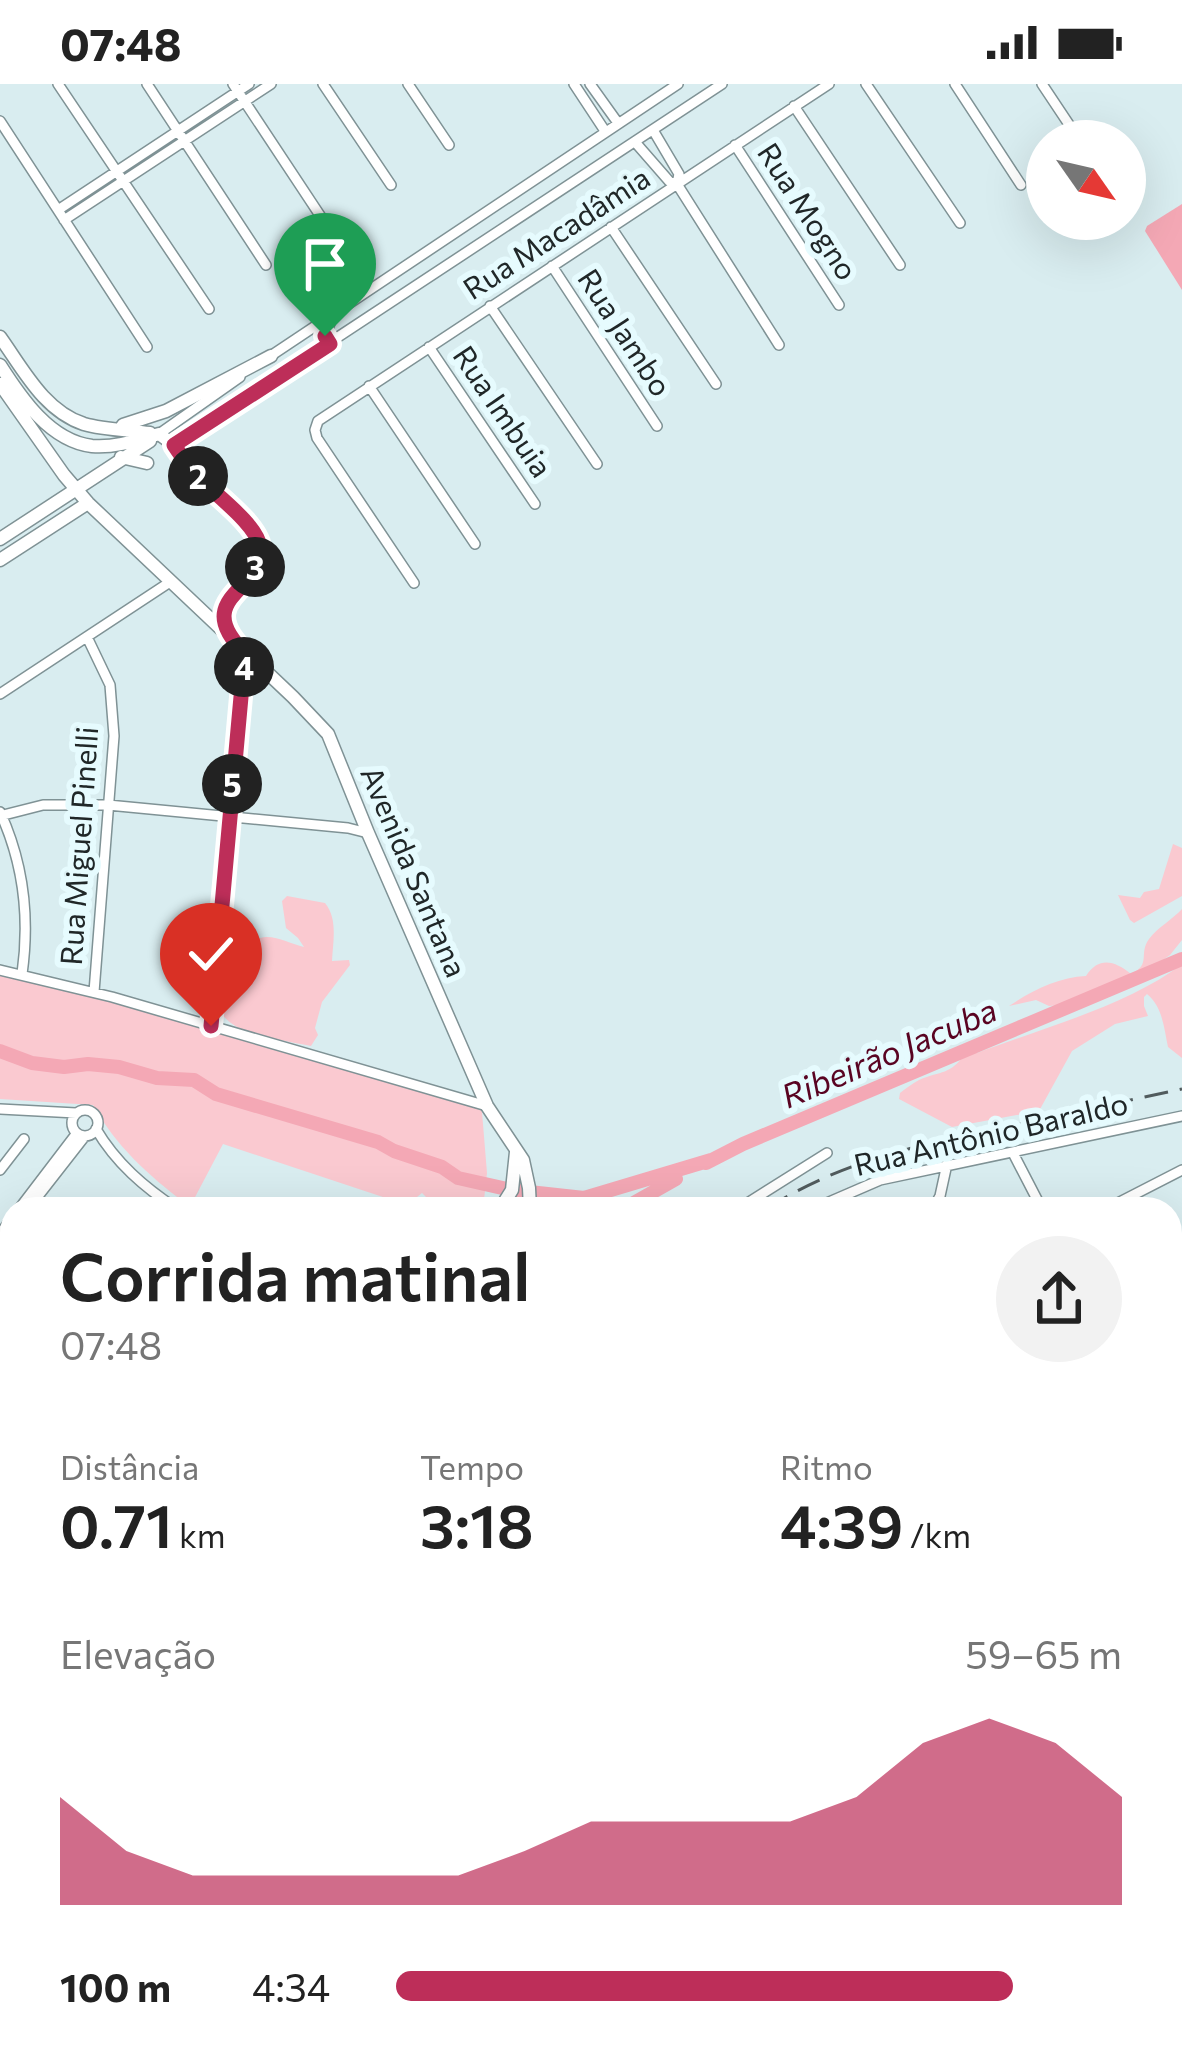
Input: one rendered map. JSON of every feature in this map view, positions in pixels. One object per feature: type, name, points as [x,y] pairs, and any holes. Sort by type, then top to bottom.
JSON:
[{"type":"main road","points":[[0,337],[56,409],[83,424],[160,434],[257,536],[257,566],[235,592],[224,617],[230,638]]},
{"type":"main road","points":[[0,352],[16,389]]},
{"type":"main road","points":[[110,428],[166,411],[271,356]]},
{"type":"main road","points":[[0,365],[41,419],[88,446],[147,463]]},
{"type":"main road","name":"Avenida Santana","points":[[0,384],[88,502],[328,734],[487,1106],[523,1160],[529,1197]]},
{"type":"main road","points":[[64,475],[68,454],[81,446],[160,434]]},
{"type":"main road","points":[[0,539],[160,434]]},
{"type":"main road","points":[[0,560],[88,502]]},
{"type":"main road","points":[[182,594],[208,603],[235,592]]},
{"type":"main road","points":[[281,686],[295,672]]},
{"type":"main road","points":[[507,1197],[516,1151]]},
{"type":"street","points":[[58,84],[208,309]]},
{"type":"street","points":[[147,84],[266,265]]},
{"type":"street","points":[[61,215],[181,136],[249,84]]},
{"type":"street","points":[[239,93],[271,84]]},
{"type":"street","points":[[323,84],[391,185]]},
{"type":"street","points":[[408,84],[449,145]]},
{"type":"street","points":[[574,84],[605,131]]},
{"type":"street","points":[[590,84],[618,123]]},
{"type":"street","points":[[160,434],[678,84]]},
{"type":"street","points":[[699,84],[701,98]]},
{"type":"street","points":[[174,445],[722,84]]},
{"type":"street","name":"Rua Macadâmia","points":[[414,583],[317,438],[315,428],[322,418],[829,84]]},
{"type":"street","points":[[866,84],[961,223]]},
{"type":"street","points":[[955,84],[1021,185]]},
{"type":"street","points":[[1042,84],[1066,120]]},
{"type":"street","points":[[239,93],[329,229]]},
{"type":"street","points":[[586,103],[598,95]]},
{"type":"street","points":[[794,106],[901,265]]},
{"type":"street","points":[[0,121],[147,347]]},
{"type":"street","points":[[653,130],[679,174],[677,184]]},
{"type":"street","points":[[635,142],[677,184],[779,345]]},
{"type":"street","name":"Rua Mogno","points":[[735,145],[839,304]]},
{"type":"street","points":[[611,227],[716,384]]},
{"type":"street","name":"Rua Jambo","points":[[552,266],[657,426]]},
{"type":"street","points":[[490,306],[597,464]]},
{"type":"street","points":[[330,344],[325,336],[334,313]]},
{"type":"street","name":"Rua Imbuia","points":[[429,347],[535,504]]},
{"type":"street","points":[[369,386],[475,544]]},
{"type":"street","points":[[0,694],[170,583]]},
{"type":"street","name":"Rua Miguel Pinelli","points":[[87,637],[110,685],[114,736],[94,992]]},
{"type":"street","points":[[211,1026],[245,653]]},
{"type":"street","points":[[22,974],[24,888],[14,841],[0,814],[43,805],[108,805],[365,827]]},
{"type":"street","points":[[0,970],[94,992],[487,1106]]},
{"type":"street","points":[[0,1108],[93,1112],[106,1146],[128,1172],[161,1197]]},
{"type":"street","points":[[76,1113],[71,1123],[81,1135]]},
{"type":"street","name":"Rua Antônio Baraldo","points":[[841,1197],[880,1180],[947,1164],[1182,1116]]},
{"type":"street","points":[[33,1197],[81,1135],[96,1129]]},
{"type":"street","points":[[0,1170],[24,1139]]},
{"type":"street","points":[[757,1197],[827,1153]]},
{"type":"street","points":[[1013,1153],[1036,1197]]},
{"type":"street","points":[[939,1197],[947,1164]]},
{"type":"street","points":[[1129,1197],[1182,1170]]},
{"type":"shaded area","points":[[1182,204],[1182,290],[1146,233],[1147,226]]},
{"type":"shaded area","points":[[1173,844],[1182,848],[1182,896],[1134,923],[1118,895],[1140,898],[1144,892],[1159,889]]},
{"type":"shaded area","points":[[287,896],[325,903],[333,923],[332,961],[349,960],[350,965],[322,1002],[315,1028],[318,1035],[311,1046],[233,1024],[221,1013],[216,998],[229,951],[265,937],[304,947],[286,928],[282,901]]},
{"type":"shaded area","points":[[1182,909],[1182,940],[1150,969],[1068,1004],[1049,1006],[1036,1000],[1009,1006],[1046,986],[1086,976],[1102,963],[1131,974],[1141,966],[1149,939]]},
{"type":"shaded area","points":[[1182,964],[1182,1058],[1168,1047],[1160,1012],[1147,994],[1148,1016],[1115,1024],[1072,1051],[1039,1111],[952,1127],[899,1099],[909,1086],[950,1069],[966,1053],[1110,1004]]},
{"type":"shaded area","points":[[0,971],[478,1105],[487,1173],[484,1197],[426,1197],[422,1193],[383,1197],[223,1144],[195,1197],[177,1197],[134,1159],[93,1105],[0,1099]]},
{"type":"waterway","name":"Ribeirão Jacuba","points":[[706,1163],[1182,959]]},
{"type":"waterway","points":[[0,1051],[32,1063],[119,1067],[157,1078],[194,1080],[216,1094],[378,1142],[458,1178],[575,1197]]},
{"type":"waterway","points":[[587,1197],[711,1160]]},
{"type":"waterway","name":"Ribeirão Jacuba","points":[[644,1197],[676,1179]]},
{"type":"railway","points":[[787,1197],[884,1156],[1182,1089]]},
{"type":"route","points":[[211,1026],[245,653],[230,638],[224,617],[229,600],[257,566],[260,545],[251,528],[198,477],[174,445],[330,344],[325,336]]}]
